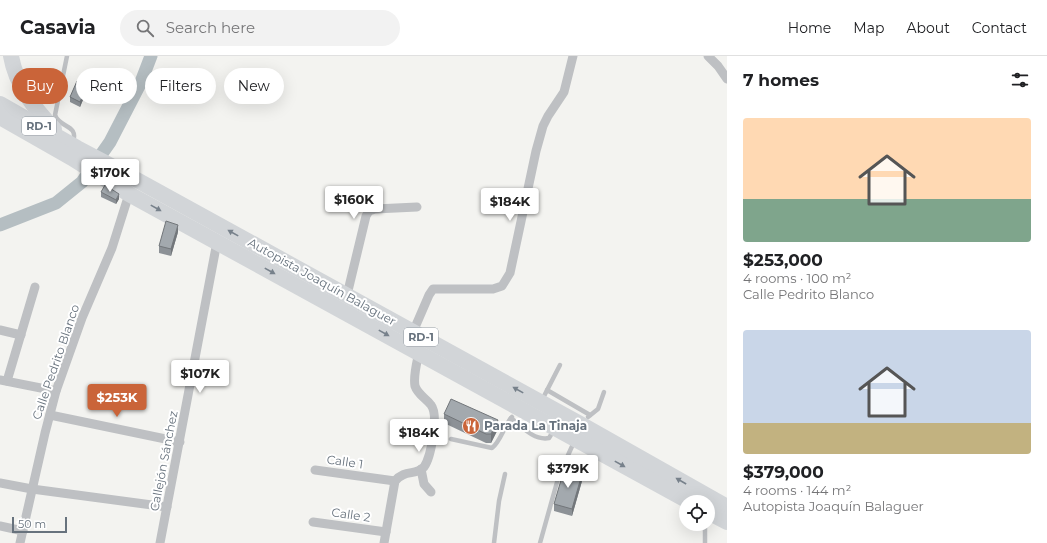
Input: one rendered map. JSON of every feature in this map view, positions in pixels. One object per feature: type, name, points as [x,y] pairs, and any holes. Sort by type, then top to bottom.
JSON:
[{"type":"highway","points":[[11,56],[13,69],[24,92],[37,111],[72,148]]},
{"type":"highway","name":"Autopista Joaquín Balaguer","points":[[0,104],[72,148],[112,175],[347,295],[727,507]]},
{"type":"highway","name":"Autopista Joaquín Balaguer","points":[[0,117],[72,148]]},
{"type":"highway","name":"Autopista Joaquín Balaguer","points":[[112,175],[129,194],[419,352],[515,412],[540,403]]},
{"type":"highway","name":"Autopista Joaquín Balaguer","points":[[540,403],[555,428],[582,426],[680,495]]},
{"type":"highway","points":[[715,516],[727,522]]},
{"type":"street","points":[[413,332],[429,295],[433,290],[493,289],[502,286],[510,273],[534,159],[541,133],[548,116],[564,92],[573,56]]},
{"type":"street","points":[[708,56],[718,66],[727,79]]},
{"type":"street","name":"Calle Pedrito Blanco","points":[[20,542],[56,391],[82,318],[112,248],[129,194]]},
{"type":"street","points":[[347,295],[366,216],[369,211],[375,209],[417,207]]},
{"type":"street","name":"Callejón Sánchez","points":[[160,543],[218,242]]},
{"type":"street","points":[[35,287],[21,335],[4,381],[56,391]]},
{"type":"street","points":[[0,330],[21,335]]},
{"type":"street","points":[[384,543],[395,481],[400,476],[421,469],[428,459],[435,425],[435,415],[431,404],[418,392],[415,386],[419,352]]},
{"type":"street","points":[[50,415],[180,442]]},
{"type":"street","points":[[421,469],[424,484],[431,492]]},
{"type":"street","name":"Calle 1","points":[[315,470],[395,481]]},
{"type":"street","points":[[0,483],[32,489],[167,507]]},
{"type":"street","name":"Calle 2","points":[[313,522],[386,532]]},
{"type":"street","points":[[0,526],[23,531]]},
{"type":"street","points":[[20,542],[30,543]]},
{"type":"lane","points":[[67,56],[55,115],[56,118],[74,132],[75,136],[72,148]]},
{"type":"lane","points":[[540,403],[560,365]]},
{"type":"lane","points":[[540,543],[559,475],[582,426],[598,409],[604,392]]},
{"type":"lane","points":[[451,439],[492,448],[496,444],[504,427],[515,412],[531,434],[542,438],[549,438],[555,428]]},
{"type":"lane","points":[[494,543],[505,474]]},
{"type":"lane","points":[[705,531],[705,543]]},
{"type":"building","points":[[76,83],[76,100],[70,97]]},
{"type":"building","points":[[105,185],[119,194],[116,200],[101,192]]},
{"type":"building","points":[[166,221],[178,225],[171,249],[159,246]]},
{"type":"building","points":[[451,399],[498,420],[491,434],[486,434],[444,414]]},
{"type":"building","points":[[564,470],[582,474],[572,509],[554,504]]},
{"type":"waterway","points":[[0,225],[56,203],[82,182],[110,142],[141,82],[151,56]]},
{"type":"place","name":"Parada La Tinaja","points":[[471,426]]}]
